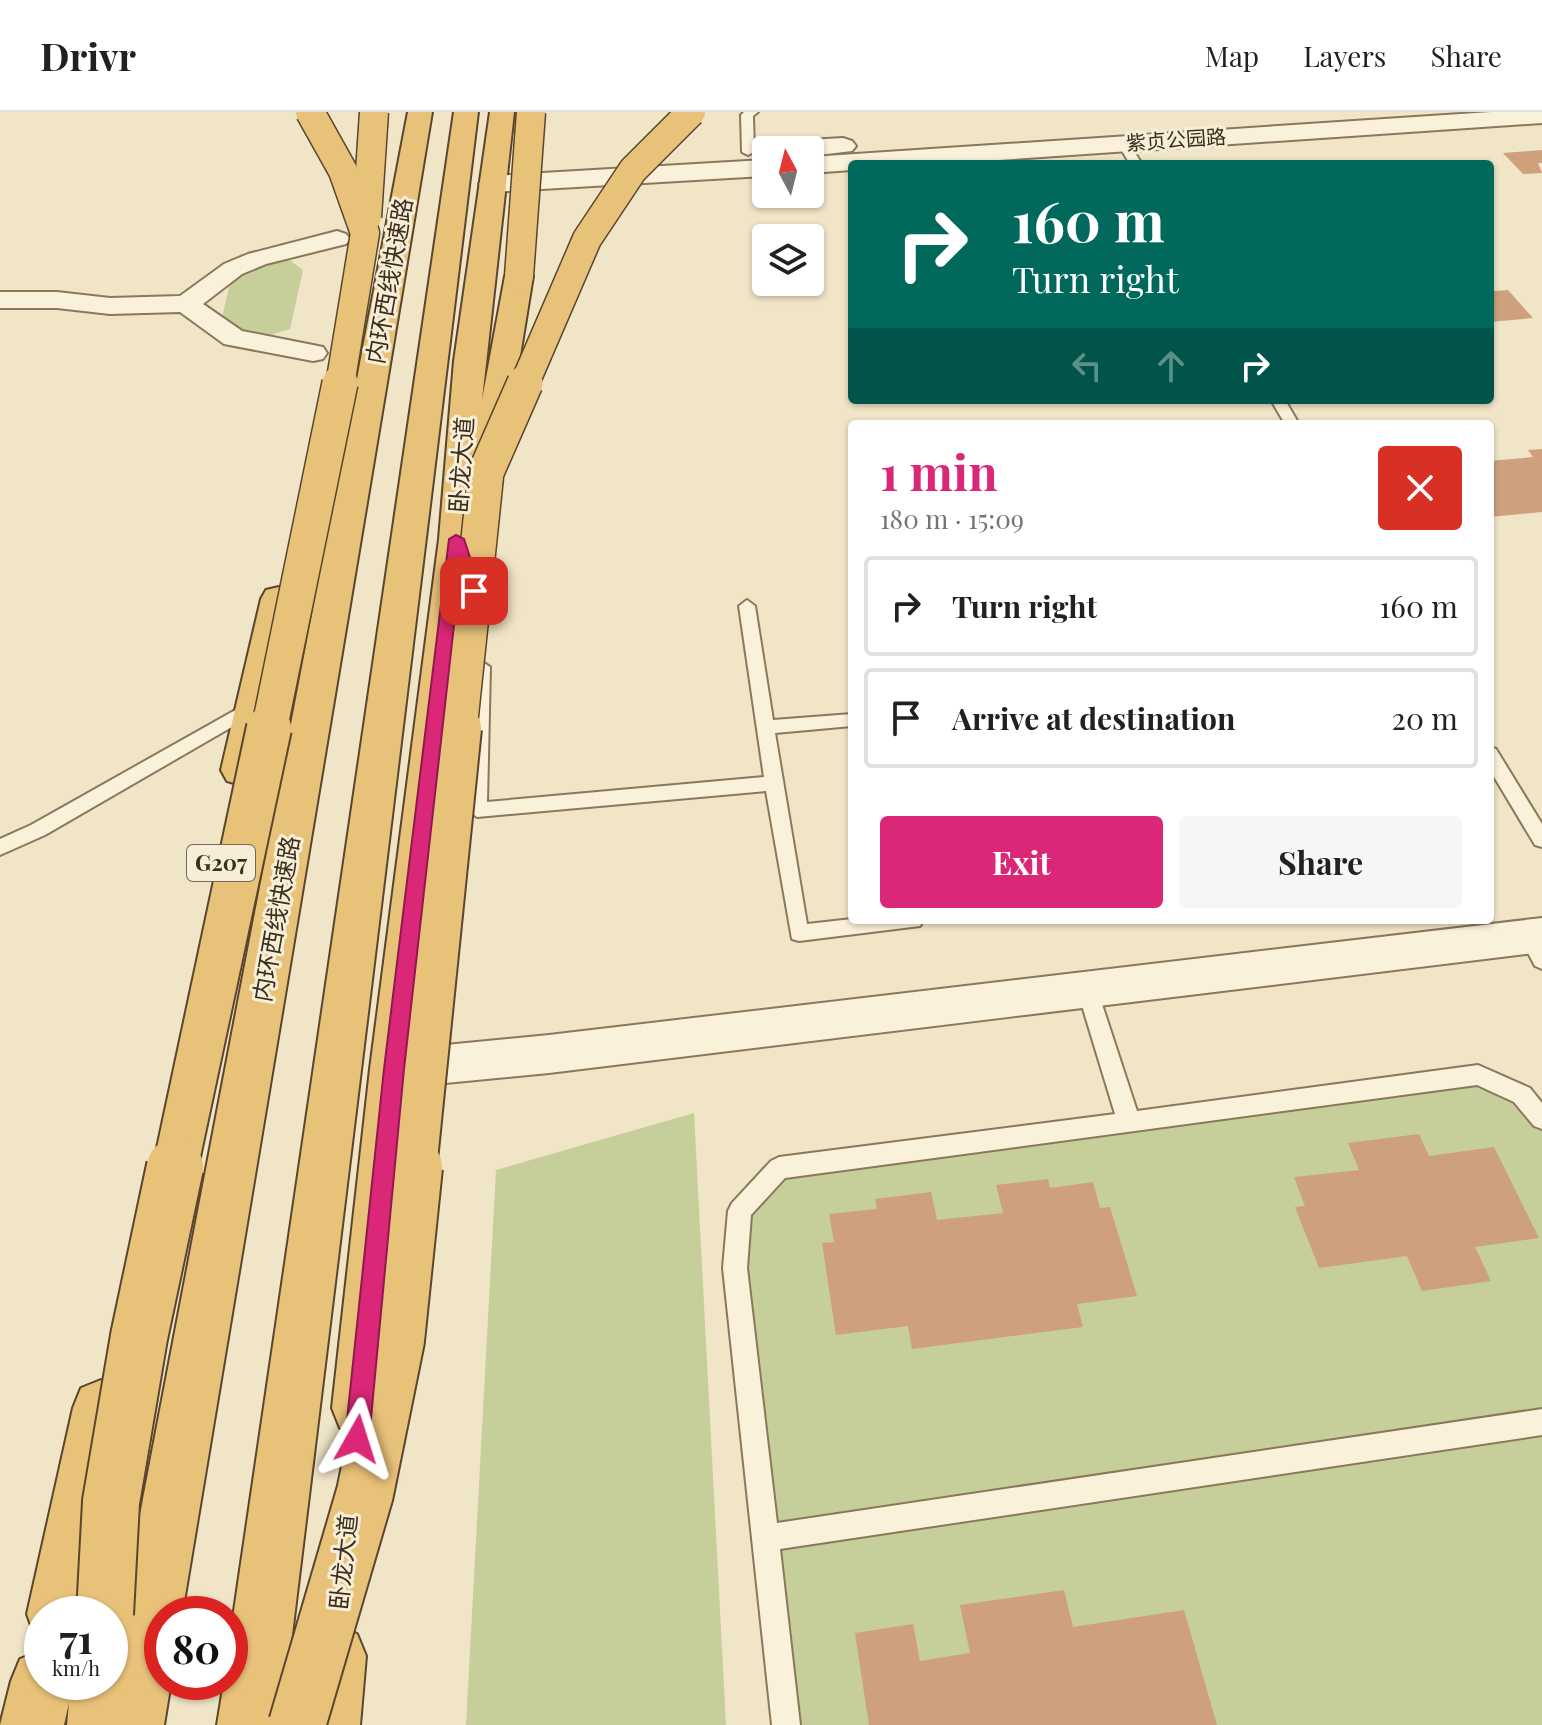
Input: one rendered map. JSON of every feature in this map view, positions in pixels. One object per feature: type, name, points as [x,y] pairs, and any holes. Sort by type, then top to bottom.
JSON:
[{"type":"highway","points":[[106,1596],[111,1502],[139,1337],[287,649],[351,331],[351,236],[343,171],[310,112]]},
{"type":"highway","points":[[351,236],[374,112]]},
{"type":"highway","name":"G207","points":[[61,1596],[384,112]]},
{"type":"highway","name":"内环西线快速路","points":[[132,1725],[420,112]]},
{"type":"highway","points":[[297,1725],[365,1493],[396,1340],[486,472],[519,276],[531,112]]},
{"type":"highway","points":[[486,472],[587,239],[633,170],[691,112]]},
{"type":"highway","name":"内环西线快速路","points":[[249,1725],[495,138]]},
{"type":"highway","name":"卧龙大道","points":[[328,1725],[394,1069],[456,539],[469,361],[495,138]]},
{"type":"highway","points":[[32,1725],[38,1700]]},
{"type":"highway","points":[[99,1725],[100,1700]]},
{"type":"street","name":"紫贞公园路","points":[[824,147],[1356,112]]},
{"type":"street","name":"紫贞公园路","points":[[955,160],[1130,154],[1542,116]]},
{"type":"street","points":[[495,138],[752,156]]},
{"type":"street","name":"紫贞公园路","points":[[824,165],[848,164]]},
{"type":"street","points":[[0,300],[57,300],[110,306],[186,304],[233,269],[257,259],[351,236]]},
{"type":"street","points":[[186,304],[234,338],[313,353]]},
{"type":"street","points":[[394,1069],[564,1052],[1087,989],[1538,944]]},
{"type":"lane","points":[[752,112],[747,115],[754,136]]},
{"type":"lane","points":[[456,539],[483,616],[477,810],[774,783]]},
{"type":"lane","points":[[747,606],[799,933],[878,924]]},
{"type":"lane","points":[[0,847],[38,830],[256,704]]},
{"type":"lane","points":[[766,727],[848,720]]},
{"type":"lane","points":[[1494,761],[1542,840]]},
{"type":"lane","points":[[1087,989],[1129,1122]]},
{"type":"lane","points":[[786,1725],[735,1268],[740,1211],[779,1168],[1478,1075],[1522,1095],[1542,1119]]},
{"type":"lane","points":[[765,1538],[1542,1422]]},
{"type":"green space","points":[[283,255],[303,270],[290,329],[260,338],[220,327],[233,269]]},
{"type":"green space","points":[[1478,1075],[1542,1119],[1542,1725],[786,1725],[740,1211],[779,1168]]},
{"type":"green space","points":[[694,1113],[726,1725],[466,1725],[496,1170]]},
{"type":"building","points":[[1542,150],[1542,163],[1538,163],[1542,173],[1523,174],[1503,153]]},
{"type":"building","points":[[1508,290],[1533,318],[1494,322],[1494,291]]},
{"type":"building","points":[[1542,449],[1542,512],[1494,517],[1494,461],[1533,457],[1528,450]]},
{"type":"building","points":[[1419,1134],[1429,1156],[1494,1147],[1539,1238],[1475,1247],[1491,1281],[1422,1291],[1407,1256],[1319,1268],[1295,1207],[1305,1206],[1294,1177],[1359,1170],[1348,1143]]},
{"type":"building","points":[[1048,1179],[1050,1188],[1093,1182],[1100,1208],[1110,1207],[1137,1296],[1077,1304],[1083,1327],[912,1349],[908,1326],[836,1335],[822,1243],[834,1242],[829,1214],[877,1209],[875,1199],[931,1192],[937,1220],[1003,1213],[996,1185]]},
{"type":"building","points":[[1064,1590],[1073,1627],[1184,1610],[1217,1725],[869,1725],[855,1633],[913,1624],[920,1661],[970,1653],[960,1605]]},
{"type":"route","points":[[357,1439],[394,1069],[456,539],[474,591]]}]
